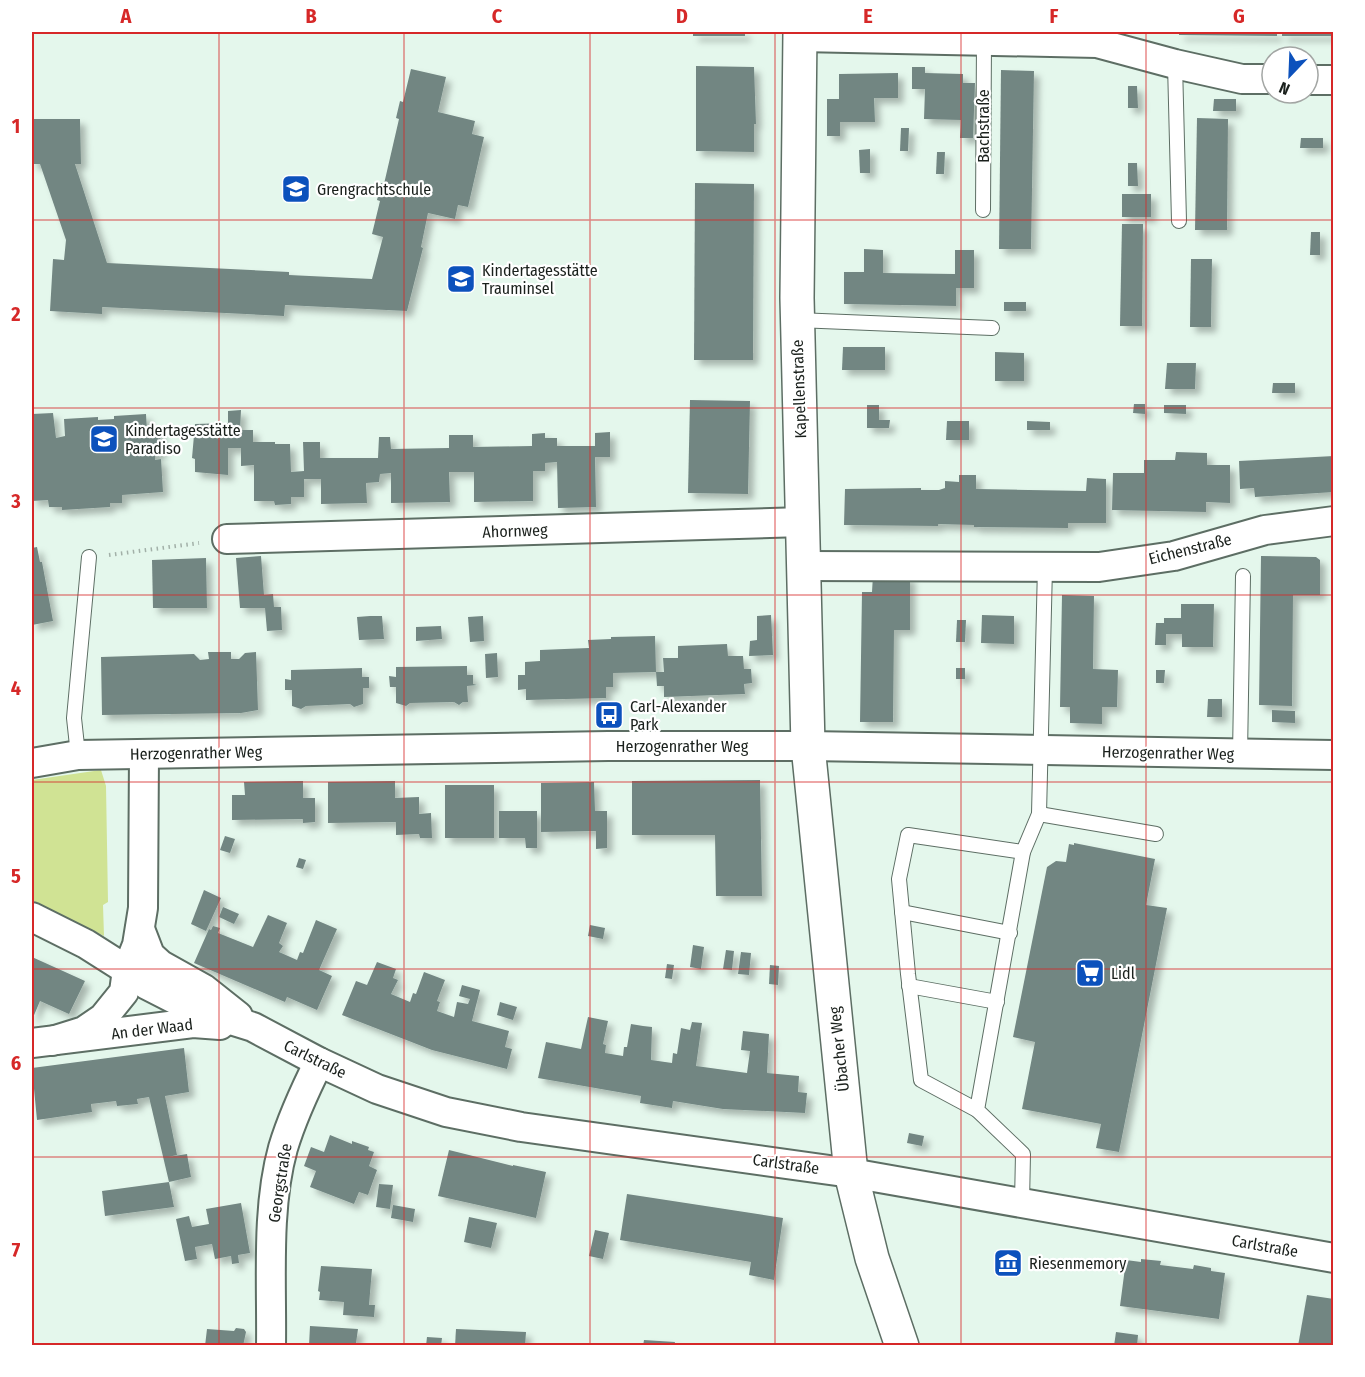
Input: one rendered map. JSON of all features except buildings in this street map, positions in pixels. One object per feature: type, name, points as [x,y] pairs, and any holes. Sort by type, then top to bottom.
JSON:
[{"type":"street","points":[[800,34],[1097,43],[1242,79],[1260,79]]},
{"type":"street","name":"Kapellenstraße","points":[[800,34],[797,320],[808,746]]},
{"type":"street","name":"Eichenstraße","points":[[804,566],[1099,567],[1174,556],[1265,530],[1334,521]]},
{"type":"street","name":"Ahornweg","points":[[227,539],[803,522]]},
{"type":"street","name":"Herzogenrather Weg","points":[[32,763],[78,755],[608,746],[808,746],[1041,752],[1334,755]]},
{"type":"street","name":"Übacher Weg","points":[[808,746],[851,1173],[872,1258],[902,1346]]},
{"type":"street","name":"Carlstraße","points":[[128,970],[137,945],[143,908],[144,754]]},
{"type":"street","name":"Carlstraße","points":[[32,917],[86,945],[128,970],[147,985],[192,1008],[253,1027]]},
{"type":"street","name":"Carlstraße","points":[[140,929],[150,955],[161,965],[204,989],[253,1027],[377,1089],[446,1112],[521,1127],[851,1173],[1334,1258]]},
{"type":"street","name":"An der Waad","points":[[42,1042],[84,1031],[103,1018],[124,992],[128,970]]},
{"type":"street","name":"An der Waad","points":[[42,1042],[193,1023],[253,1027]]},
{"type":"street","name":"Georgstraße","points":[[271,1346],[273,1207],[286,1139],[300,1099],[319,1062]]},
{"type":"lane","name":"Bachstraße","points":[[982,210],[984,41]]},
{"type":"lane","points":[[1175,64],[1179,221]]},
{"type":"lane","points":[[797,320],[992,328]]},
{"type":"lane","points":[[78,755],[74,718],[89,557]]},
{"type":"lane","points":[[977,1110],[1023,852],[1039,814],[1045,567]]},
{"type":"lane","points":[[1240,754],[1244,576]]},
{"type":"lane","points":[[1039,814],[1156,834]]},
{"type":"lane","points":[[1022,1202],[1023,1154],[977,1110],[921,1080],[899,879],[908,834],[1023,852]]},
{"type":"lane","points":[[902,912],[1010,933]]},
{"type":"lane","points":[[909,986],[997,1002]]},
{"type":"path","points":[[89,557],[227,539]]},
{"type":"green space","points":[[101,770],[106,786],[108,902],[103,905],[104,936],[32,900],[32,780]]},
{"type":"place","name":"Grengrachtschule","points":[[296,189]]},
{"type":"place","name":"Kindertagesstätte Trauminsel","points":[[461,279]]},
{"type":"place","name":"Kindertagesstätte Paradiso","points":[[104,439]]},
{"type":"place","name":"Carl-Alexander Park","points":[[609,715]]},
{"type":"place","name":"Lidl","points":[[1090,973]]},
{"type":"place","name":"Riesenmemory","points":[[1008,1263]]}]
